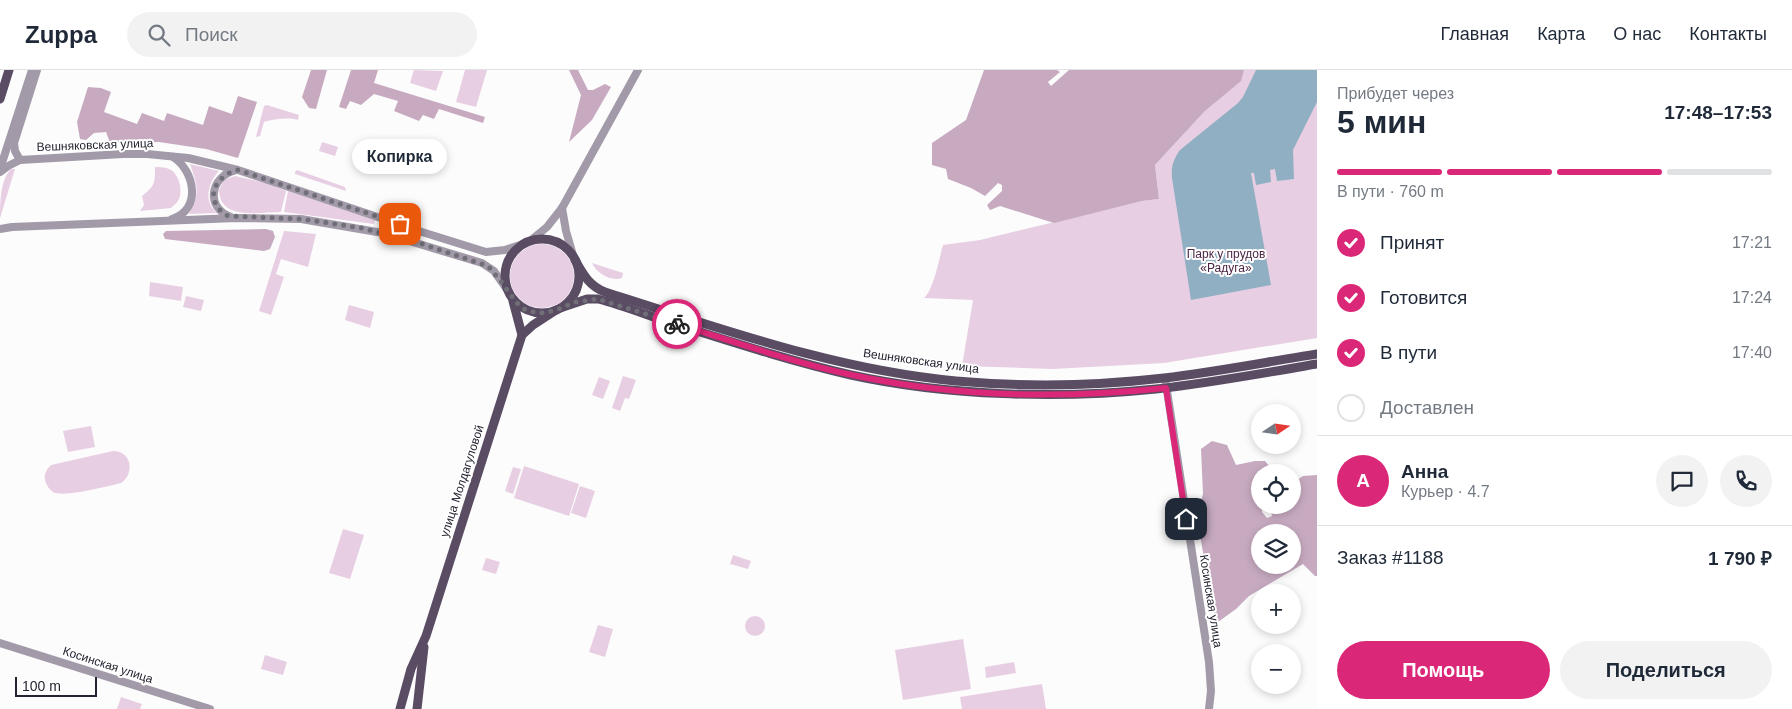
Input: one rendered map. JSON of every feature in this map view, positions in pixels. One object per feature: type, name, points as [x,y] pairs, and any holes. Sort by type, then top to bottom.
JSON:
[{"type":"main road","points":[[0,98],[9,70]]},
{"type":"main road","points":[[543,239],[561,244],[574,257],[578,279],[576,290],[572,297],[559,309],[533,325],[522,335],[505,280],[506,268],[514,251],[527,242],[543,239]]},
{"type":"main road","name":"Вешняковская улица","points":[[574,257],[589,282],[600,290],[768,348],[811,365],[854,376],[957,391],[1067,394],[1131,391],[1166,388],[1317,364]]},
{"type":"main road","points":[[510,295],[524,309],[534,312],[544,313],[559,309]]},
{"type":"main road","name":"Вешняковская улица","points":[[559,309],[587,299],[598,299],[768,348],[956,381],[1067,384],[1130,381],[1165,378],[1317,354]]},
{"type":"main road","name":"улица Молдагуловой","points":[[400,709],[409,678],[426,636],[522,335]]},
{"type":"main road","name":"улица Молдагуловой","points":[[417,709],[426,636]]},
{"type":"street","points":[[0,171],[32,70]]},
{"type":"street","name":"Вешняковская улица","points":[[20,160],[15,151],[14,143],[37,70]]},
{"type":"street","points":[[527,242],[547,227],[562,208],[638,70]]},
{"type":"street","name":"Вешняковская улица","points":[[0,171],[20,160],[122,154],[188,158],[238,170],[486,252],[505,250],[527,242]]},
{"type":"street","name":"Вешняковская улица","points":[[157,221],[182,215],[190,201],[192,184],[189,175],[180,162],[170,156]]},
{"type":"street","points":[[236,218],[222,212],[214,199],[214,190],[217,181],[224,175],[238,170]]},
{"type":"street","points":[[562,208],[566,231],[574,257]]},
{"type":"street","name":"Вешняковская улица","points":[[0,229],[236,218],[301,219],[384,232],[482,263],[494,271],[510,295]]},
{"type":"street","name":"Вешняковская улица","points":[[0,221],[12,227]]},
{"type":"street","points":[[811,365],[808,359],[814,356]]},
{"type":"street","name":"Косинская улица","points":[[1165,378],[1209,662],[1211,691],[1209,709]]},
{"type":"street","points":[[1130,381],[1134,382],[1136,386],[1131,391]]},
{"type":"street","name":"Косинская улица","points":[[0,642],[210,709]]},
{"type":"street","points":[[409,678],[415,676],[420,680]]},
{"type":"green space","points":[[414,70],[443,71],[436,91],[410,83]]},
{"type":"green space","points":[[465,70],[487,70],[476,107],[456,102]]},
{"type":"green space","name":"Парк у прудов «Радуга»","points":[[1244,70],[1317,70],[1317,338],[1164,363],[1053,369],[962,366],[973,300],[924,298],[931,288],[943,245],[980,240],[1142,201],[1159,199],[1155,165],[1205,111],[1240,81]]},
{"type":"green space","points":[[267,105],[299,115],[298,120],[281,119],[264,122],[260,136],[256,137],[264,106]]},
{"type":"green space","points":[[322,142],[338,147],[335,156],[319,151]]},
{"type":"green space","points":[[190,164],[219,171],[212,181],[209,192],[210,203],[217,213],[189,214],[197,189]]},
{"type":"green space","points":[[155,167],[163,167],[174,172],[180,187],[179,199],[171,208],[140,211],[144,205],[142,196],[150,190],[153,184]]},
{"type":"green space","points":[[11,169],[15,169],[0,218],[3,185]]},
{"type":"green space","points":[[297,170],[345,187],[346,191],[295,174]]},
{"type":"green space","points":[[235,176],[266,183],[286,191],[281,212],[242,213],[226,207],[221,200],[219,190],[224,180]]},
{"type":"green space","points":[[288,191],[375,220],[374,224],[284,212]]},
{"type":"green space","points":[[284,231],[316,234],[308,267],[281,259],[276,274],[284,277],[271,315],[259,311]]},
{"type":"green space","points":[[536,244],[548,244],[565,253],[572,264],[574,276],[572,288],[565,299],[548,308],[536,308],[524,303],[515,294],[510,282],[510,270],[515,258],[524,249]]},
{"type":"green space","points":[[592,263],[623,273],[622,278],[613,279],[604,276]]},
{"type":"green space","points":[[150,282],[183,287],[181,301],[149,296]]},
{"type":"green space","points":[[186,296],[204,300],[201,311],[183,307]]},
{"type":"green space","points":[[349,305],[374,312],[370,328],[345,320]]},
{"type":"green space","points":[[623,376],[636,380],[629,399],[625,398],[620,411],[612,408]]},
{"type":"green space","points":[[599,377],[610,381],[603,399],[592,395]]},
{"type":"green space","points":[[91,426],[95,447],[68,452],[63,431]]},
{"type":"green space","points":[[113,451],[119,452],[128,459],[130,469],[121,483],[66,494],[53,492],[46,484],[46,471],[51,465]]},
{"type":"green space","points":[[524,466],[579,484],[569,516],[514,498]]},
{"type":"green space","points":[[513,467],[521,469],[513,494],[505,491]]},
{"type":"green space","points":[[580,486],[595,491],[586,518],[571,513]]},
{"type":"green space","points":[[343,529],[364,535],[350,579],[329,573]]},
{"type":"green space","points":[[733,555],[751,561],[748,569],[730,564]]},
{"type":"green space","points":[[486,558],[500,562],[496,574],[482,570]]},
{"type":"green space","points":[[751,616],[759,616],[765,622],[765,630],[759,636],[751,636],[745,630],[745,622]]},
{"type":"green space","points":[[598,625],[613,629],[605,657],[589,652]]},
{"type":"green space","points":[[963,639],[971,689],[903,700],[895,650]]},
{"type":"green space","points":[[265,655],[287,662],[283,675],[261,669]]},
{"type":"green space","points":[[1014,662],[1016,673],[986,678],[985,667]]},
{"type":"green space","points":[[1042,684],[1046,709],[962,709],[960,697]]},
{"type":"green space","points":[[121,697],[142,704],[140,709],[117,709]]},
{"type":"shaded area","points":[[311,70],[327,70],[316,109],[309,108],[302,97]]},
{"type":"shaded area","points":[[351,70],[378,70],[374,83],[485,117],[483,123],[439,109],[434,119],[423,115],[419,121],[394,111],[398,101],[374,94],[361,105],[350,101],[346,109],[339,107]]},
{"type":"shaded area","points":[[569,70],[578,70],[588,90],[593,90],[605,84],[611,87],[592,120],[569,142],[581,95]]},
{"type":"shaded area","points":[[984,70],[1057,70],[1060,72],[1048,82],[1051,86],[1069,70],[1244,70],[1241,81],[1205,111],[1155,165],[1159,199],[1142,201],[1054,223],[1000,206],[990,210],[987,205],[1002,191],[1002,185],[998,183],[985,196],[948,179],[946,169],[932,165],[932,143],[966,120]]},
{"type":"shaded area","points":[[88,87],[101,88],[111,92],[104,112],[137,124],[142,113],[164,121],[167,113],[203,125],[209,106],[232,114],[238,96],[257,102],[238,158],[206,149],[159,142],[108,143],[109,140],[106,132],[94,133],[86,140],[80,139],[77,122]]},
{"type":"shaded area","points":[[266,229],[273,231],[275,237],[270,249],[264,251],[165,239],[163,234],[166,231]]},
{"type":"shaded area","points":[[1212,441],[1227,445],[1236,465],[1255,461],[1265,461],[1267,464],[1251,464],[1251,514],[1264,514],[1267,518],[1272,516],[1271,514],[1301,514],[1301,477],[1317,475],[1317,576],[1303,564],[1301,565],[1301,524],[1251,524],[1251,574],[1286,574],[1269,584],[1251,584],[1251,595],[1218,622],[1213,611],[1200,535],[1198,511],[1203,494],[1201,449]]},
{"type":"water","points":[[1256,70],[1317,70],[1317,102],[1293,150],[1294,179],[1277,181],[1275,169],[1270,170],[1271,182],[1256,185],[1254,173],[1251,173],[1271,285],[1191,300],[1172,178],[1173,164],[1180,150],[1238,103],[1243,97]]},
{"type":"way so far","points":[[400,224],[238,170],[224,175],[217,181],[214,190],[214,199],[217,207],[228,216],[236,218],[301,219],[384,232],[482,263],[494,271],[516,302],[524,309],[534,312],[544,313],[576,302],[598,299],[677,324]]},
{"type":"place","name":"Копирка","points":[[400,224]]},
{"type":"route","points":[[677,324],[791,360],[854,376],[916,386],[957,391],[1067,394],[1166,388],[1186,519]]}]
